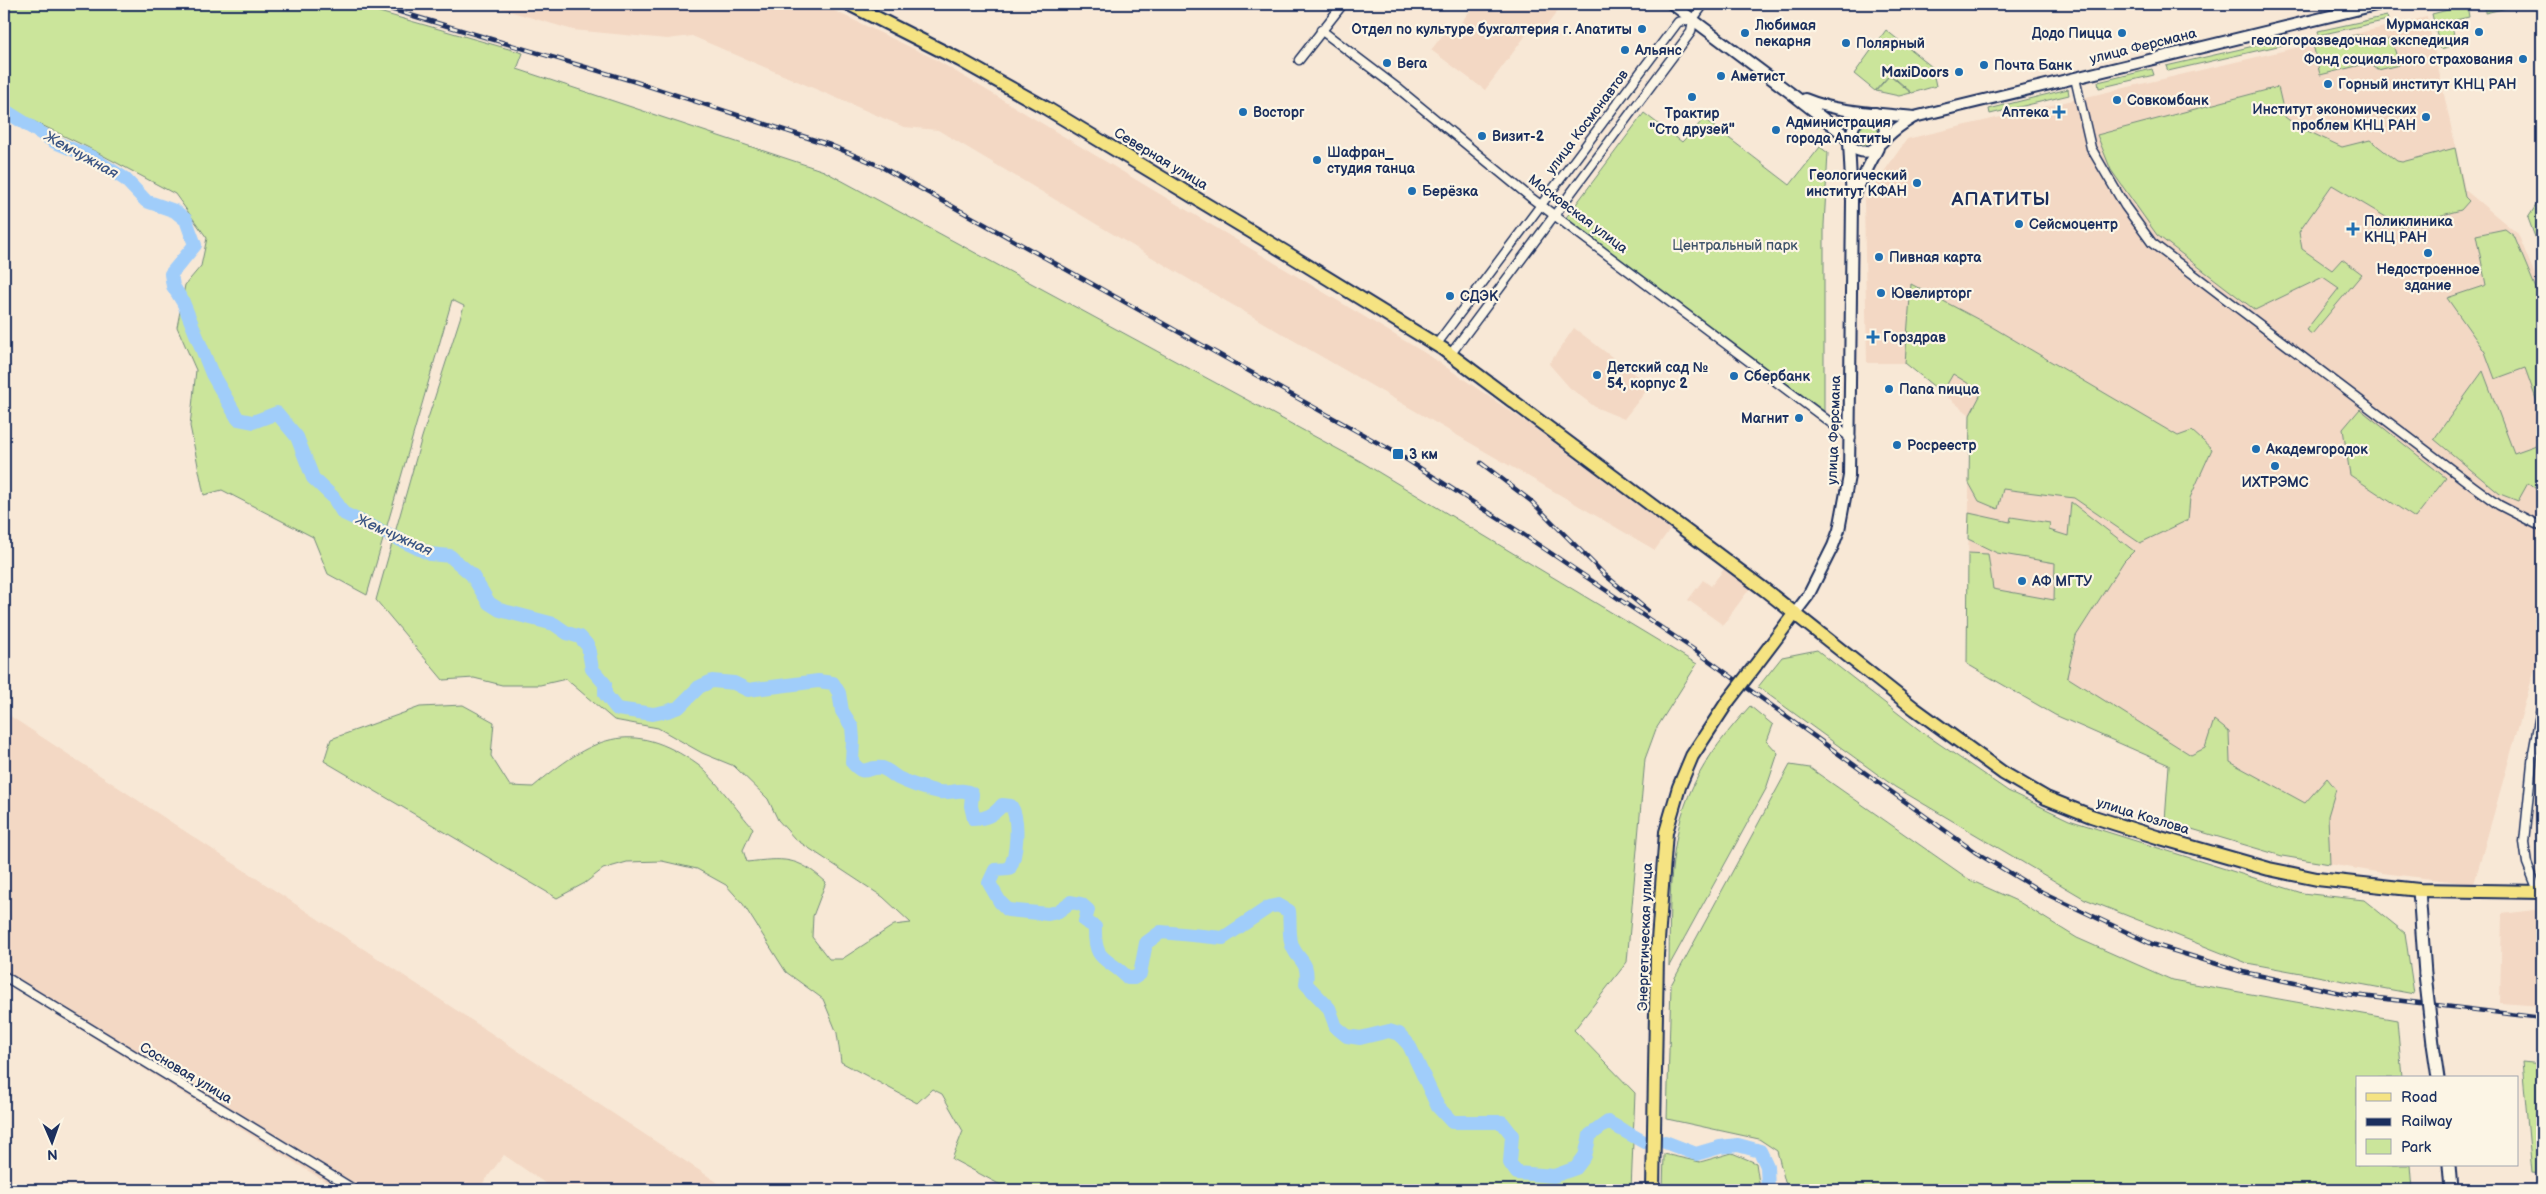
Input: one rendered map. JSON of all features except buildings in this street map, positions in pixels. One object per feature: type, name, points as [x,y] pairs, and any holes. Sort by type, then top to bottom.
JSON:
[{"type":"main road","name":"Северная улица","points":[[849,4],[960,60],[1046,108],[1450,355]]},
{"type":"main road","points":[[1450,355],[1795,613]]},
{"type":"main road","name":"улица Ферсмана","points":[[1755,666],[1795,613]]},
{"type":"main road","name":"улица Козлова","points":[[1795,613],[1939,727],[2003,773],[2046,798],[2141,832],[2270,869],[2317,879],[2419,890],[2541,892]]},
{"type":"main road","name":"Энергетическая улица","points":[[1653,1190],[1657,954],[1666,832],[1679,788],[1692,756],[1755,666]]},
{"type":"main road","points":[[2419,890],[2425,974],[2438,1076]]},
{"type":"main road","points":[[2449,1166],[2452,1190]]},
{"type":"street","points":[[1299,60],[1343,4]]},
{"type":"street","points":[[1672,4],[1842,133],[1850,144],[1858,152],[1868,153],[1878,147],[1886,138],[1883,119],[1870,113],[1854,125],[1850,144]]},
{"type":"street","name":"улица Космонавтов","points":[[1450,355],[1692,32],[1693,19],[1704,4]]},
{"type":"street","name":"улица Ферсмана","points":[[1792,94],[1818,104],[1914,118],[2380,4]]},
{"type":"street","name":"улица Космонавтов","points":[[1436,345],[1678,22],[1693,19]]},
{"type":"street","name":"Московская улица","points":[[1321,30],[1400,90],[1541,205],[1851,438]]},
{"type":"street","points":[[2075,78],[2091,148],[2125,206],[2152,243],[2499,505],[2542,527]]},
{"type":"street","name":"улица Ферсмана","points":[[1886,138],[1914,118]]},
{"type":"street","name":"улица Ферсмана","points":[[1795,613],[1821,573],[1839,530],[1850,476],[1852,201],[1850,144]]},
{"type":"street","name":"улица Ферсмана","points":[[1852,201],[1864,172],[1878,147]]},
{"type":"street","points":[[2541,892],[2527,863],[2524,842],[2533,753],[2542,703]]},
{"type":"street","name":"Сосновая улица","points":[[4,976],[355,1190]]},
{"type":"shaded area","points":[[485,4],[820,4],[933,58],[1430,356],[1529,424],[1670,529],[1655,550],[1212,293],[938,130],[904,127],[692,36],[667,39],[573,30]]},
{"type":"shaded area","points":[[1475,4],[1563,4],[1541,33],[1532,27],[1485,90],[1431,50],[1448,28],[1454,32]]},
{"type":"shaded area","name":"Академгородок","points":[[2427,17],[2465,190],[2518,234],[2542,292],[2542,643],[2474,884],[2382,873],[2282,856],[2165,821],[2169,765],[2055,715],[1967,664],[1970,415],[1905,363],[1867,363],[1864,200],[1907,139]]},
{"type":"shaded area","name":"Детский сад № 54, корпус 2","points":[[1574,328],[1650,386],[1624,419],[1595,407],[1570,388],[1549,364]]},
{"type":"shaded area","points":[[1724,569],[1750,588],[1723,625],[1688,600],[1703,580],[1711,586]]},
{"type":"shaded area","points":[[4,712],[729,1190],[555,1190],[504,1155],[478,1190],[339,1190],[4,982]]},
{"type":"shaded area","points":[[2542,909],[2542,1006],[2500,1003],[2502,914]]},
{"type":"green space","points":[[4,4],[351,4],[523,53],[517,69],[824,171],[1360,461],[1697,664],[1656,729],[1645,759],[1627,962],[1574,1030],[1635,1093],[1631,1190],[1010,1190],[952,1159],[963,1131],[942,1094],[932,1089],[917,1103],[841,1062],[837,1033],[823,999],[786,972],[743,904],[726,885],[697,869],[662,861],[627,862],[603,869],[585,883],[557,898],[324,761],[331,739],[420,707],[463,705],[494,722],[491,756],[510,786],[533,787],[573,756],[592,746],[611,740],[631,738],[652,741],[674,750],[704,770],[753,828],[743,850],[747,862],[781,860],[798,863],[807,867],[826,882],[813,916],[812,937],[829,959],[842,959],[894,925],[911,923],[883,897],[795,839],[778,820],[768,799],[734,766],[702,753],[658,728],[614,720],[566,679],[540,685],[502,685],[474,678],[443,680],[376,600],[422,437],[464,306],[452,300],[367,595],[328,574],[313,537],[222,490],[204,495],[190,426],[196,370],[177,327],[185,285],[201,266],[207,238],[175,194],[87,147],[4,107]]},
{"type":"green space","points":[[2485,4],[2524,4],[2485,13]]},
{"type":"green space","points":[[2467,5],[2469,17],[2451,21],[2456,45],[2440,49],[2432,14]]},
{"type":"green space","points":[[2387,16],[2388,20],[2319,35],[2318,31]]},
{"type":"green space","points":[[1886,30],[1932,67],[1936,86],[1912,93],[1890,74],[1875,91],[1854,74]]},
{"type":"green space","points":[[2356,35],[2392,40],[2399,65],[2378,70],[2369,63],[2320,75],[2313,44]]},
{"type":"green space","points":[[2289,38],[2291,43],[2168,71],[2166,66]]},
{"type":"green space","points":[[2152,69],[2154,75],[2099,88],[2098,82]]},
{"type":"green space","points":[[1890,75],[1911,93],[1899,96],[1876,91]]},
{"type":"green space","points":[[2278,87],[2285,117],[2297,126],[2342,147],[2370,140],[2397,161],[2402,162],[2455,148],[2465,197],[2469,201],[2461,210],[2401,226],[2332,185],[2299,232],[2302,249],[2332,270],[2342,259],[2362,274],[2312,334],[2306,330],[2339,288],[2323,277],[2255,310],[2157,235],[2111,170],[2097,135]]},
{"type":"green space","points":[[2068,89],[2069,95],[1990,114],[1989,109]]},
{"type":"green space","name":"Центральный парк","points":[[1644,113],[1682,142],[1704,119],[1790,185],[1820,147],[1828,153],[1824,225],[1824,411],[1565,219]]},
{"type":"green space","points":[[1874,119],[1880,126],[1880,134],[1875,142],[1868,148],[1855,144],[1855,137],[1860,128],[1868,120]]},
{"type":"green space","points":[[2542,196],[2542,256],[2528,218]]},
{"type":"green space","points":[[2505,229],[2514,236],[2542,303],[2542,416],[2525,368],[2495,379],[2485,352],[2447,298],[2486,285],[2476,235]]},
{"type":"green space","points":[[1911,284],[1987,324],[2178,436],[2192,431],[2212,449],[2190,498],[2188,520],[2140,543],[2074,498],[2003,489],[1998,509],[1979,501],[1969,483],[1970,415],[1982,392],[1953,374],[1942,393],[1905,363]]},
{"type":"green space","points":[[2483,371],[2514,453],[2542,443],[2542,493],[2528,483],[2518,501],[2500,494],[2434,439]]},
{"type":"green space","points":[[2360,409],[2446,478],[2415,518],[2350,475],[2343,429]]},
{"type":"green space","points":[[2071,502],[2134,551],[2124,561],[2076,636],[2067,677],[2191,755],[2205,748],[2214,720],[2229,732],[2230,762],[2305,803],[2327,778],[2336,789],[2328,816],[2330,864],[2282,856],[2165,821],[2169,765],[2055,715],[1967,664],[1968,553],[1988,554],[1993,589],[2054,600],[2055,563],[1997,553],[1968,539],[1969,513],[2010,522],[2011,517],[2050,523],[2049,530],[2068,536]]},
{"type":"green space","points":[[1817,650],[1922,732],[2008,791],[2069,820],[2302,893],[2364,900],[2405,933],[2414,994],[2247,963],[2085,899],[1895,787],[1758,687],[1782,657]]},
{"type":"green space","points":[[1750,706],[1773,725],[1767,741],[1778,753],[1766,789],[1669,966],[1670,897],[1678,829],[1693,786],[1705,764],[1726,734]]},
{"type":"green space","points":[[1790,765],[1810,768],[1970,880],[2019,902],[2077,938],[2172,980],[2397,1020],[2402,1076],[2356,1076],[2356,1166],[2410,1166],[2412,1190],[1791,1190],[1785,1182],[1777,1151],[1759,1139],[1667,1119],[1671,985]]},
{"type":"green space","points":[[2522,1062],[2542,1064],[2542,1174],[2532,1173]]},
{"type":"green space","points":[[1732,1153],[1756,1163],[1760,1190],[1663,1190],[1664,1154],[1700,1162]]},
{"type":"waterway","name":"Жемчужная","points":[[4,110],[55,142],[91,157],[125,179],[146,201],[175,211],[186,220],[195,245],[171,274],[173,286],[183,302],[212,374],[238,419],[253,422],[277,413],[297,437],[313,478],[333,497],[343,513],[430,554],[450,556],[472,575],[489,603],[500,610],[554,624],[567,633],[580,637],[588,646],[592,669],[605,684],[605,694],[617,709],[653,714],[668,711],[679,707],[699,687],[712,681],[734,683],[748,690],[818,681],[833,683],[839,693],[842,711],[852,727],[852,762],[860,770],[882,768],[898,778],[923,788],[939,792],[968,792],[972,794],[971,806],[974,819],[990,816],[1002,805],[1011,806],[1016,820],[1014,856],[1009,869],[995,870],[989,883],[1000,902],[1008,910],[1048,914],[1057,912],[1071,902],[1081,904],[1088,910],[1085,921],[1095,927],[1095,939],[1099,954],[1128,978],[1134,978],[1140,974],[1146,943],[1161,932],[1223,938],[1269,907],[1278,905],[1289,911],[1291,942],[1306,969],[1306,984],[1329,1008],[1336,1027],[1347,1036],[1360,1038],[1389,1031],[1399,1034],[1409,1045],[1438,1107],[1452,1122],[1502,1122],[1512,1135],[1510,1163],[1517,1173],[1554,1176],[1576,1168],[1585,1156],[1590,1135],[1608,1122],[1644,1142]]},
{"type":"waterway","name":"Жемчужная","points":[[1665,1142],[1696,1154],[1720,1147],[1738,1145],[1760,1151],[1767,1166],[1768,1190]]},
{"type":"railway","points":[[373,4],[636,82],[830,145],[880,166],[1398,454],[1521,533],[1693,649],[1975,852],[2042,892],[2152,944],[2243,972],[2346,994],[2542,1018]]},
{"type":"railway","points":[[1481,463],[1531,501],[1605,575],[1647,610]]},
{"type":"place","name":"Отдел по культуре бухгалтерия г. Апатиты","points":[[1642,29]]},
{"type":"place","name":"Мурманская геологоразведочная экспедиция","points":[[2479,32]]},
{"type":"place","name":"Любимая пекарня","points":[[1745,33]]},
{"type":"place","name":"Додо Пицца","points":[[2122,33]]},
{"type":"place","name":"Полярный","points":[[1846,43]]},
{"type":"place","name":"Альянс","points":[[1625,50]]},
{"type":"place","name":"Фонд социального страхования","points":[[2523,59]]},
{"type":"place","name":"Вега","points":[[1387,63]]},
{"type":"place","name":"Почта Банк","points":[[1984,65]]},
{"type":"place","name":"MaxiDoors","points":[[1959,72]]},
{"type":"place","name":"Аметист","points":[[1721,76]]},
{"type":"place","name":"Горный институт КНЦ РАН","points":[[2328,84]]},
{"type":"place","name":"Трактир \"Сто друзей\"","points":[[1692,97]]},
{"type":"place","name":"Совкомбанк","points":[[2117,100]]},
{"type":"place","name":"Восторг","points":[[1243,112]]},
{"type":"place","name":"Аптека","points":[[2059,112]]},
{"type":"place","name":"Институт экономических проблем КНЦ РАН","points":[[2426,117]]},
{"type":"place","name":"Администрация города Апатиты","points":[[1776,130]]},
{"type":"place","name":"Визит-2","points":[[1482,136]]},
{"type":"place","name":"Шафран_ студия танца","points":[[1317,160]]},
{"type":"place","name":"Геологический институт КФАН","points":[[1917,183]]},
{"type":"place","name":"Берёзка","points":[[1412,191]]},
{"type":"place","name":"Сейсмоцентр","points":[[2019,224]]},
{"type":"place","name":"Поликлиника КНЦ РАН","points":[[2353,229]]},
{"type":"place","name":"Недостроенное здание","points":[[2428,253]]},
{"type":"place","name":"Пивная карта","points":[[1879,257]]},
{"type":"place","name":"Ювелирторг","points":[[1881,293]]},
{"type":"place","name":"СДЭК","points":[[1450,296]]},
{"type":"place","name":"Горздрав","points":[[1873,337]]},
{"type":"place","name":"Детский сад № 54, корпус 2","points":[[1597,375]]},
{"type":"place","name":"Сбербанк","points":[[1734,376]]},
{"type":"place","name":"Папа пицца","points":[[1889,389]]},
{"type":"place","name":"Магнит","points":[[1799,418]]},
{"type":"place","name":"Росреестр","points":[[1897,445]]},
{"type":"place","name":"Академгородок","points":[[2256,449]]},
{"type":"place","name":"3 км","points":[[1398,454]]},
{"type":"place","name":"ИХТРЭМС","points":[[2275,466]]},
{"type":"place","name":"АФ МГТУ","points":[[2022,581]]},
{"type":"district","name":"АПАТИТЫ","points":[[2001,199]]}]
